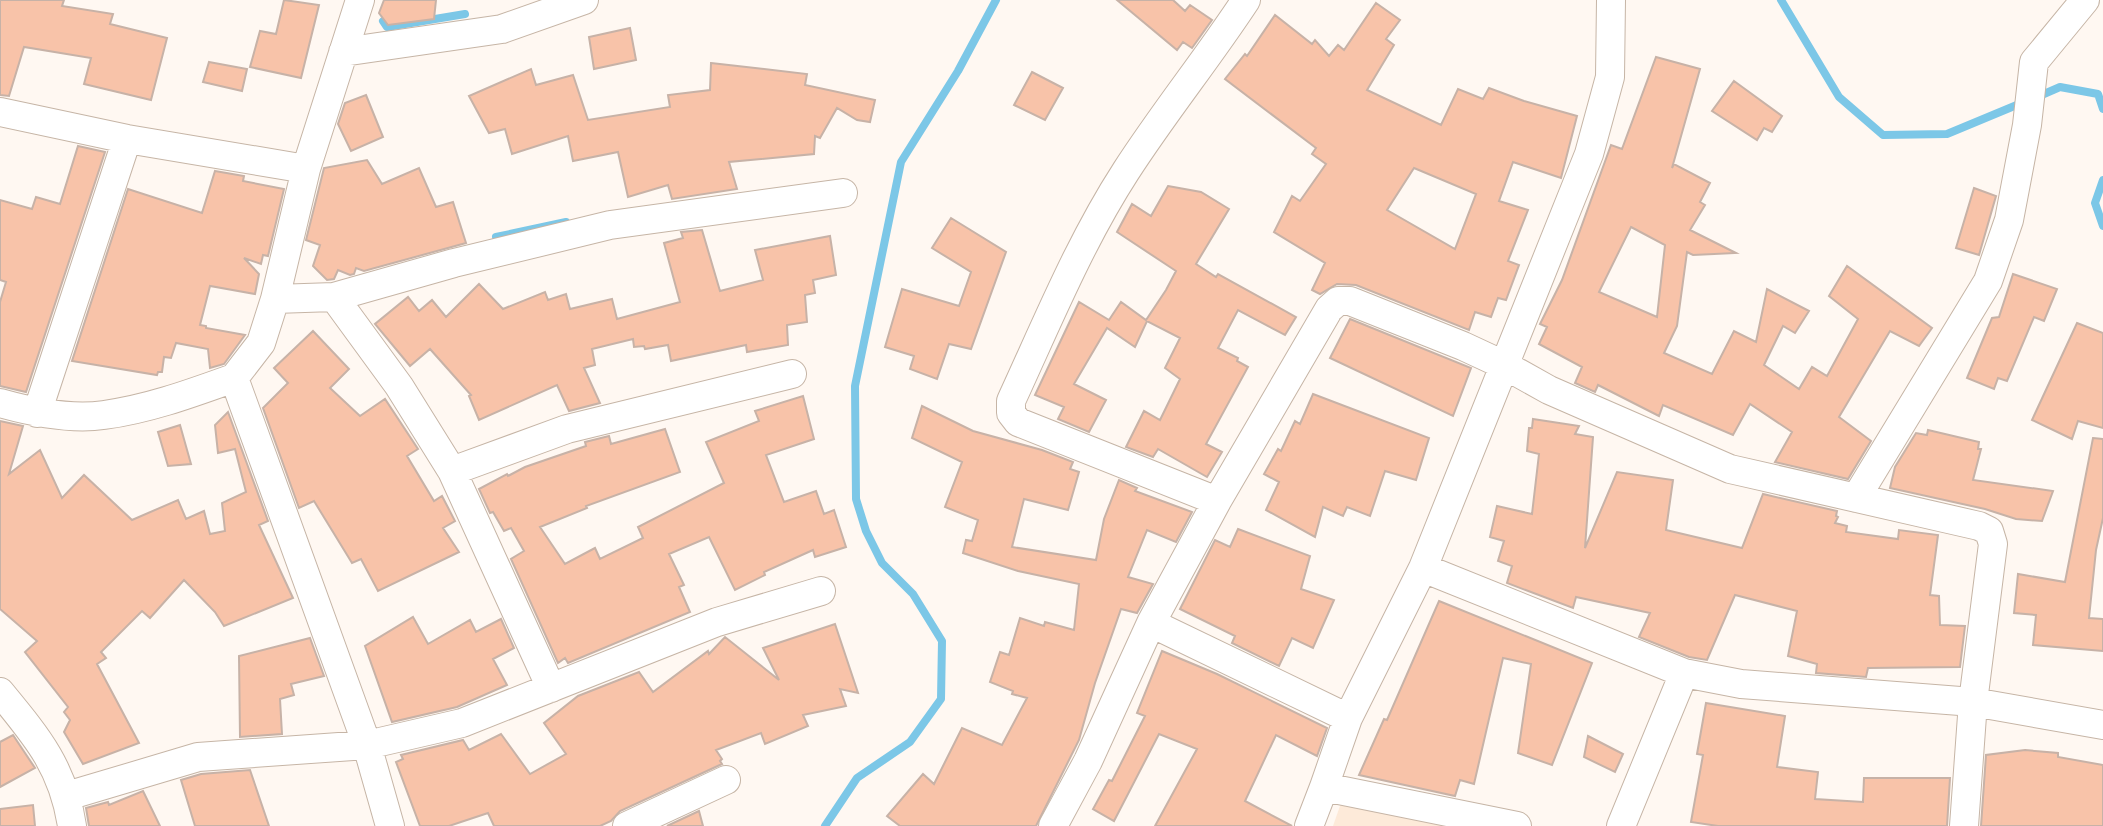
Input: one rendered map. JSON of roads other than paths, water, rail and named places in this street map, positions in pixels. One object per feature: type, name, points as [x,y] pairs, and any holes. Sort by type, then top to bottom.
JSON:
[{"type":"street","points":[[0,403],[37,413],[101,416],[171,400],[234,378],[261,343],[275,299],[306,169],[360,0]]},
{"type":"street","points":[[343,52],[502,29],[584,0]]},
{"type":"street","points":[[1217,501],[1018,422],[1011,413],[1011,401],[1079,255],[1126,171],[1246,0]]},
{"type":"street","points":[[1309,826],[1348,718],[1423,568],[1589,154],[1610,77],[1611,0]]},
{"type":"street","points":[[1856,498],[1988,281],[2009,220],[2027,125],[2032,69],[2038,53],[2085,0]]},
{"type":"street","points":[[0,112],[127,139],[306,169]]},
{"type":"street","points":[[37,413],[127,139]]},
{"type":"street","points":[[275,299],[334,297],[454,263],[610,225],[843,193]]},
{"type":"street","points":[[334,297],[399,386],[452,471],[551,688]]},
{"type":"street","points":[[1053,826],[1088,761],[1151,623],[1217,501],[1329,309],[1338,301],[1350,301],[1463,346],[1549,390],[1730,469],[1979,526],[1989,531],[1993,544],[1973,702],[1964,826]]},
{"type":"street","points":[[452,471],[567,429],[792,374]]},
{"type":"street","points":[[234,378],[367,745],[390,826]]},
{"type":"street","points":[[1423,568],[1684,673],[1741,684],[1973,702],[2103,725]]},
{"type":"street","points":[[67,796],[198,757],[367,745],[462,723],[717,622],[821,591]]},
{"type":"street","points":[[1151,623],[1348,718]]},
{"type":"street","points":[[1621,826],[1684,673]]},
{"type":"street","points":[[0,692],[43,745],[67,796],[72,826]]},
{"type":"street","points":[[634,824],[726,780]]},
{"type":"street","points":[[1324,787],[1517,826]]},
{"type":"waterway","points":[[825,826],[857,778],[910,742],[941,699],[942,641],[913,594],[882,563],[866,531],[856,499],[855,386],[901,162],[958,71],[996,0]]},
{"type":"waterway","points":[[1781,0],[1839,97],[1883,135],[1947,134],[2024,102]]},
{"type":"waterway","points":[[383,21],[387,27],[465,14]]},
{"type":"waterway","points":[[2037,97],[2060,87],[2098,94],[2103,109]]},
{"type":"waterway","points":[[2103,180],[2095,203],[2103,226]]},
{"type":"waterway","points":[[496,237],[566,222]]}]
